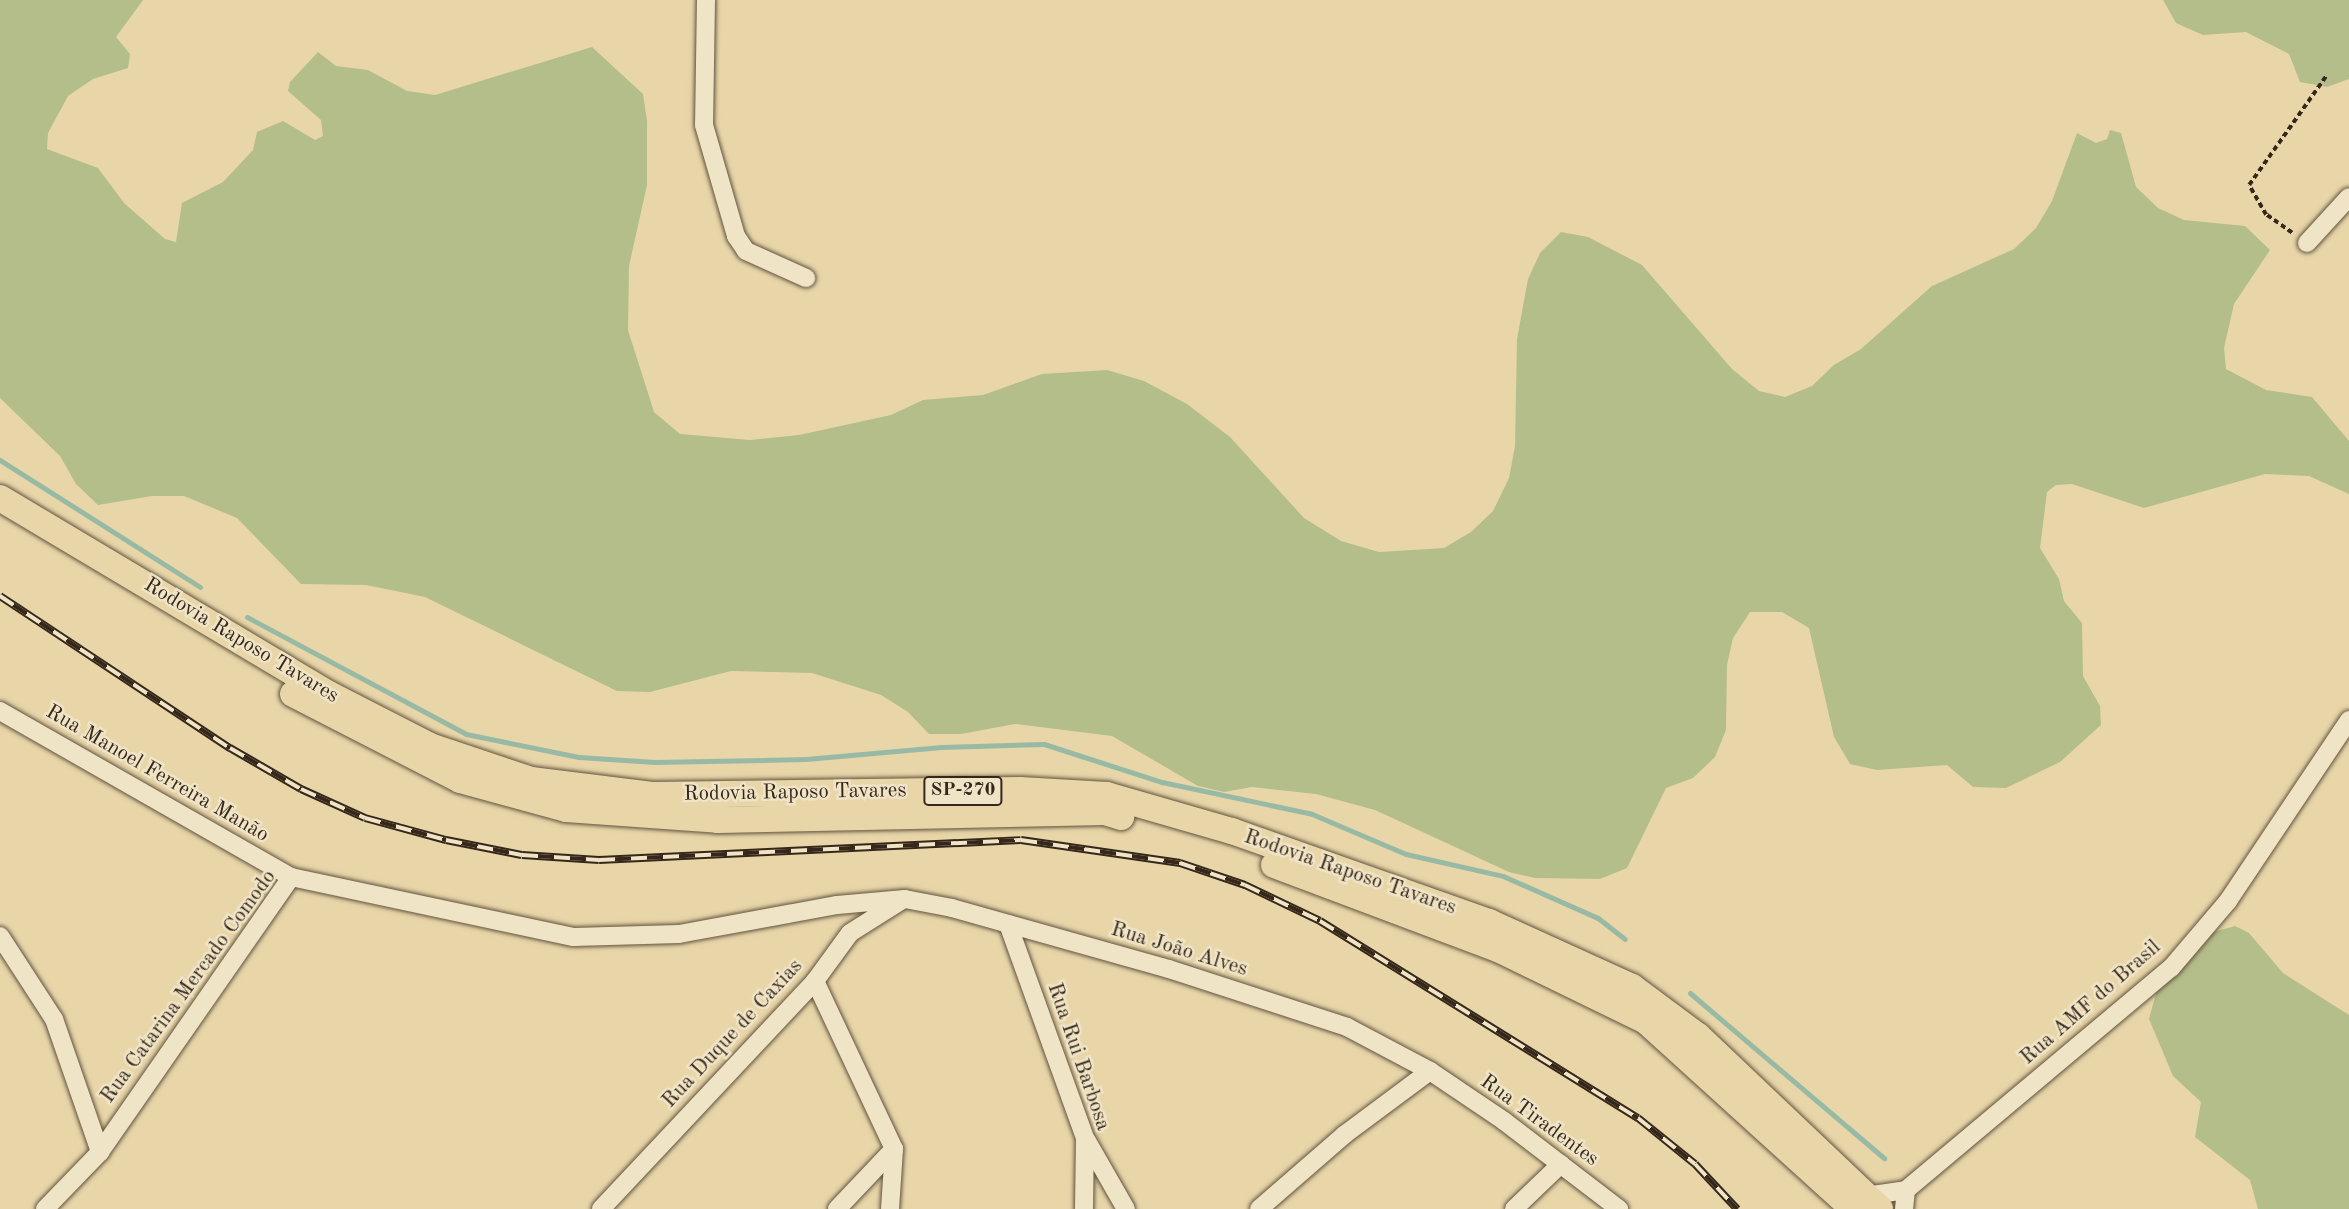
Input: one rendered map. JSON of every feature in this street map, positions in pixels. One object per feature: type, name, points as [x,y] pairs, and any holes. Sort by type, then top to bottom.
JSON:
[{"type":"highway","name":"Rodovia Raposo Tavares","points":[[0,498],[328,694],[430,746],[531,780],[654,795],[1020,790],[1107,795],[1232,831],[1489,922],[1632,988],[1698,1037],[1866,1205]]},
{"type":"highway","name":"Rodovia Raposo Tavares","points":[[0,519],[328,715],[460,780],[566,810],[718,820],[1105,812],[1234,849],[1500,950],[1646,1021],[1866,1205]]},
{"type":"street","points":[[706,0],[704,125],[736,236],[746,251],[806,278]]},
{"type":"street","points":[[2307,243],[2349,197]]},
{"type":"street","name":"Rua Manoel Ferreira Manão","points":[[0,711],[291,877]]},
{"type":"street","name":"Rua AMF do Brasil","points":[[1906,1190],[2171,968],[2236,891],[2349,720]]},
{"type":"street","name":"Rua Catarina Mercado Comodo","points":[[45,1209],[100,1152],[291,877],[574,937],[679,934],[837,905],[905,899]]},
{"type":"street","name":"Rua João Alves","points":[[905,899],[1008,924],[1169,969],[1348,1027],[1430,1071]]},
{"type":"street","name":"Rua Duque de Caxias","points":[[601,1209],[815,981],[850,933],[905,899]]},
{"type":"street","name":"Rua Rui Barbosa","points":[[1008,924],[1085,1138],[1084,1209]]},
{"type":"street","points":[[0,936],[54,1019],[100,1152]]},
{"type":"street","points":[[815,981],[894,1149],[890,1209]]},
{"type":"street","points":[[1259,1209],[1344,1135],[1430,1071]]},
{"type":"street","name":"Rua Tiradentes","points":[[1430,1071],[1562,1164],[1619,1209]]},
{"type":"street","points":[[1085,1138],[1126,1209]]},
{"type":"street","points":[[837,1209],[894,1149]]},
{"type":"street","points":[[1514,1209],[1562,1164]]},
{"type":"street","points":[[1866,1205],[1906,1190],[1904,1209]]},
{"type":"path","points":[[2307,243],[2266,215],[2249,185],[2327,75]]},
{"type":"green space","points":[[0,0],[143,0],[116,37],[130,54],[128,68],[93,79],[68,96],[48,133],[47,149],[98,168],[124,203],[165,239],[176,242],[182,203],[223,182],[253,150],[257,132],[283,121],[315,140],[323,136],[321,120],[288,91],[290,82],[318,52],[336,66],[368,70],[407,91],[435,95],[592,47],[643,94],[647,121],[647,185],[629,266],[628,330],[654,412],[680,434],[750,440],[799,435],[891,415],[923,400],[983,395],[1042,374],[1107,370],[1144,381],[1187,404],[1230,437],[1304,518],[1341,541],[1379,552],[1444,548],[1471,532],[1493,511],[1509,478],[1515,446],[1517,339],[1528,279],[1540,253],[1561,232],[1588,237],[1642,265],[1732,369],[1759,391],[1785,397],[1812,386],[1834,365],[1861,349],[1932,286],[2014,249],[2036,228],[2052,201],[2077,133],[2096,143],[2107,139],[2110,130],[2121,133],[2136,187],[2158,208],[2184,220],[2245,226],[2270,250],[2234,304],[2224,348],[2226,369],[2266,390],[2312,397],[2349,441],[2349,494],[2309,476],[2265,474],[2144,508],[2072,484],[2056,485],[2047,492],[2040,548],[2059,579],[2064,601],[2082,623],[2083,676],[2100,706],[2101,725],[2060,762],[2006,788],[1973,787],[1947,765],[1877,770],[1850,764],[1834,737],[1809,628],[1782,612],[1750,612],[1733,638],[1727,665],[1726,730],[1715,757],[1693,778],[1666,788],[1627,868],[1600,879],[1535,878],[1509,872],[1375,810],[1316,794],[1252,787],[1224,792],[1198,786],[1112,736],[1015,724],[961,734],[929,734],[908,712],[881,695],[812,673],[731,671],[650,692],[617,691],[425,597],[366,585],[301,584],[237,518],[184,496],[152,496],[98,505],[76,484],[60,456],[0,398]]},
{"type":"green space","points":[[2163,0],[2349,0],[2349,79],[2327,87],[2300,82],[2289,54],[2246,32],[2203,35],[2176,23]]},
{"type":"green space","points":[[2235,926],[2249,933],[2283,973],[2349,1015],[2349,1209],[2258,1209],[2250,1180],[2195,1137],[2201,1102],[2173,1076],[2149,1019],[2158,986],[2210,933]]},
{"type":"waterway","points":[[0,460],[200,587]]},
{"type":"waterway","points":[[247,617],[466,734],[579,757],[655,762],[806,759],[941,747],[1044,744],[1162,782],[1312,814],[1406,854],[1503,876],[1598,918],[1625,939]]},
{"type":"waterway","points":[[1690,993],[1884,1158]]},
{"type":"railway","points":[[0,596],[230,748],[301,789],[365,818],[446,840],[522,855],[599,860],[1021,840],[1180,863],[1245,885],[1320,921],[1638,1118],[1695,1164],[1737,1209]]}]
